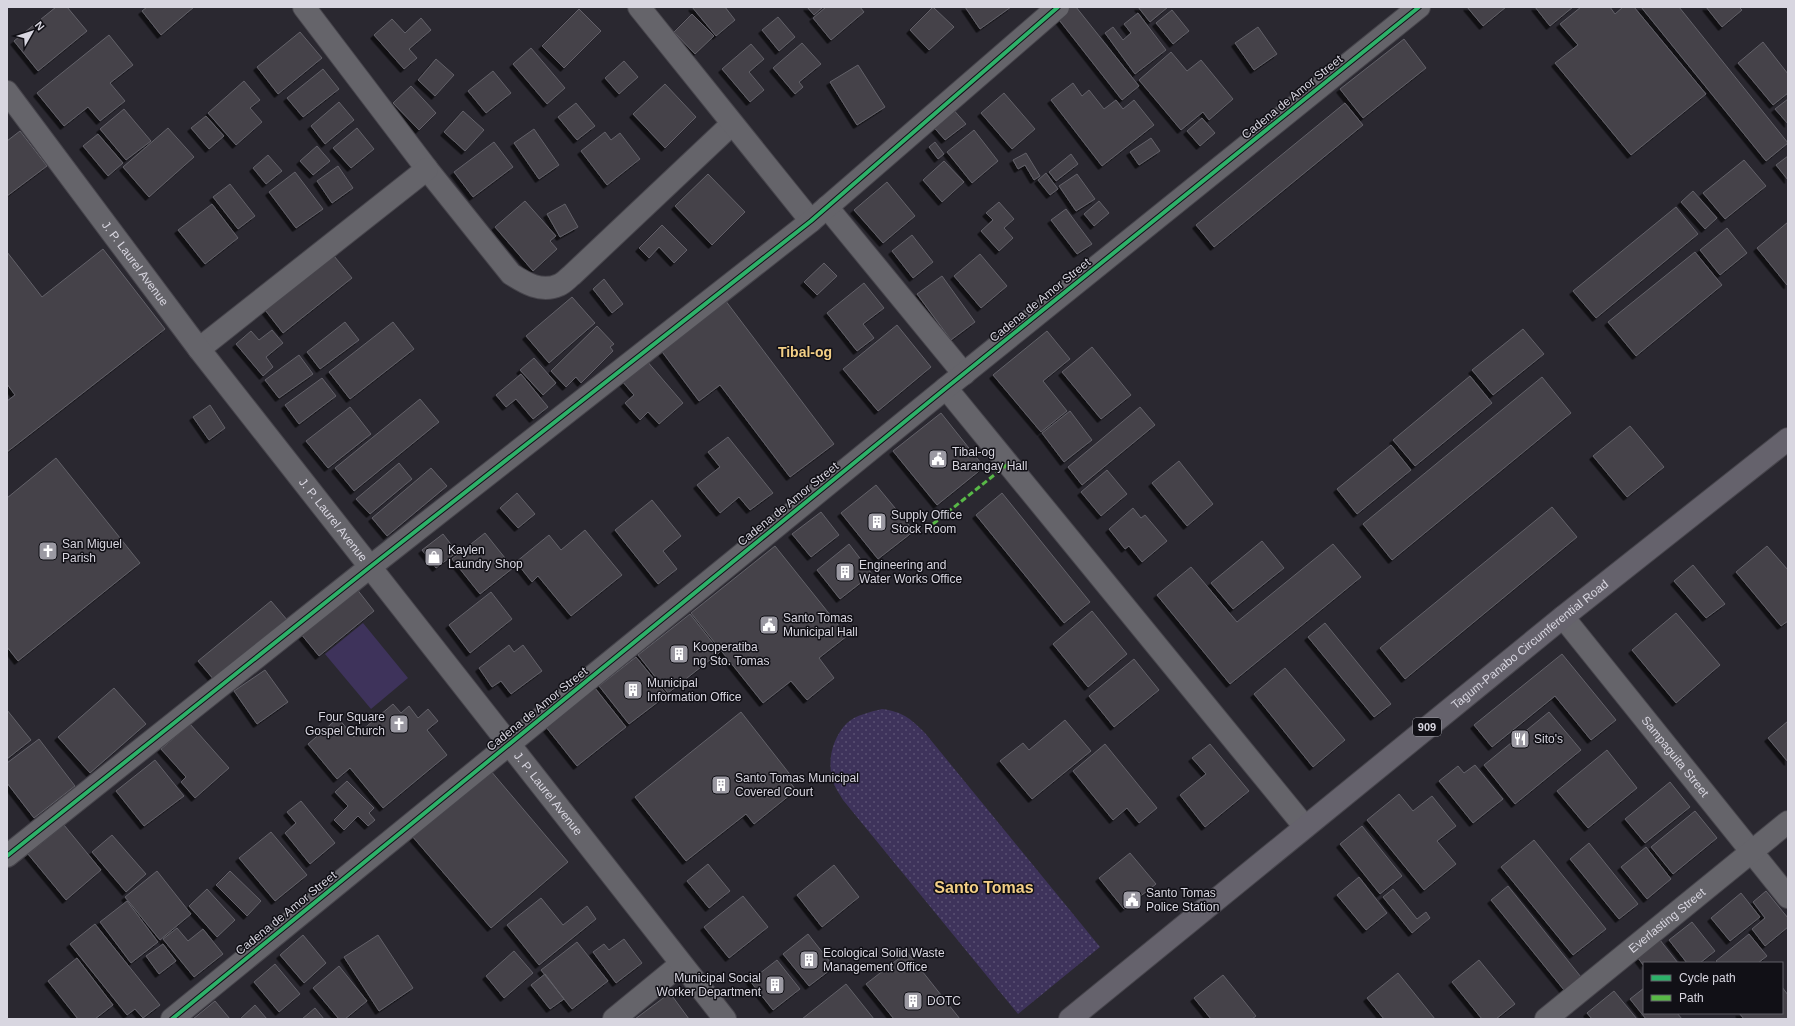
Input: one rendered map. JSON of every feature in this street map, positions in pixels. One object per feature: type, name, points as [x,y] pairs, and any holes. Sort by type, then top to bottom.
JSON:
[{"type":"main road","name":"Tagum-Panabo Circumferential Road","points":[[1081,1016],[1305,827],[1563,617],[1788,439]]},
{"type":"street","points":[[304,7],[427,169],[511,274],[525,283],[537,287],[559,285],[572,275],[732,124]]},
{"type":"street","points":[[639,7],[811,221]]},
{"type":"street","points":[[7,856],[370,567],[811,221],[1058,7]]},
{"type":"street","name":"Cadena de Amor Street","points":[[172,1019],[946,388],[1419,7]]},
{"type":"street","name":"J. P. Laurel Avenue","points":[[7,92],[199,349],[725,1019]]},
{"type":"street","points":[[199,349],[427,169]]},
{"type":"street","points":[[827,207],[964,374]]},
{"type":"street","points":[[946,388],[1305,827]]},
{"type":"street","name":"Sampaguita Street","points":[[1563,617],[1788,897]]},
{"type":"street","name":"Everlasting Street","points":[[1546,1019],[1788,822]]},
{"type":"street","points":[[614,1019],[682,964]]},
{"type":"shaded area","points":[[363,623],[408,678],[371,709],[325,654]]},
{"type":"shaded area","points":[[882,709],[906,716],[925,733],[1100,947],[1018,1014],[843,800],[835,786],[832,776],[831,759],[834,743],[842,729],[851,720],[863,714]]},
{"type":"building","points":[[56,7],[67,7],[87,31],[38,71],[14,41]]},
{"type":"building","points":[[147,7],[194,7],[161,35],[142,11]]},
{"type":"building","points":[[692,7],[725,7],[735,20],[716,36]]},
{"type":"building","points":[[807,7],[823,7],[814,15]]},
{"type":"building","points":[[826,7],[860,7],[864,12],[831,40],[813,18]]},
{"type":"building","points":[[933,7],[954,27],[929,50],[910,30]]},
{"type":"building","points":[[965,7],[1011,7],[980,29]]},
{"type":"building","points":[[1068,7],[1076,7],[1139,86],[1122,100],[1056,16]]},
{"type":"building","points":[[1138,7],[1168,7],[1150,22]]},
{"type":"building","points":[[1467,7],[1506,7],[1483,26]]},
{"type":"building","points":[[1535,7],[1573,7],[1550,26]]},
{"type":"building","points":[[1581,7],[1610,7],[1615,14],[1623,7],[1634,7],[1706,94],[1631,155],[1555,63],[1578,45],[1560,24]]},
{"type":"building","points":[[1641,7],[1679,7],[1788,143],[1766,161]]},
{"type":"building","points":[[1706,7],[1739,7],[1742,10],[1722,27]]},
{"type":"building","points":[[579,9],[601,31],[564,68],[542,46]]},
{"type":"building","points":[[1172,10],[1189,31],[1173,44],[1156,23]]},
{"type":"building","points":[[1138,13],[1166,50],[1135,74],[1105,33],[1113,27],[1123,40],[1131,33],[1124,24]]},
{"type":"building","points":[[692,14],[714,36],[695,54],[674,32]]},
{"type":"building","points":[[778,17],[795,37],[779,51],[762,30]]},
{"type":"building","points":[[421,18],[431,30],[409,49],[417,58],[404,69],[374,35],[392,19],[405,33]]},
{"type":"building","points":[[1258,27],[1277,54],[1254,70],[1235,43]]},
{"type":"building","points":[[300,32],[322,58],[278,94],[257,67]]},
{"type":"building","points":[[109,35],[133,65],[110,83],[125,101],[100,121],[88,107],[64,126],[37,93]]},
{"type":"building","points":[[1404,39],[1426,68],[1363,118],[1340,89]]},
{"type":"building","points":[[1763,42],[1788,74],[1788,93],[1773,105],[1738,63]]},
{"type":"building","points":[[802,43],[821,64],[799,82],[803,87],[795,94],[773,68]]},
{"type":"building","points":[[751,44],[764,59],[749,72],[764,90],[750,102],[722,69]]},
{"type":"building","points":[[531,48],[565,88],[547,104],[513,64]]},
{"type":"building","points":[[1171,52],[1187,71],[1201,60],[1233,99],[1209,120],[1203,112],[1181,130],[1139,80]]},
{"type":"building","points":[[436,59],[454,75],[435,96],[418,80]]},
{"type":"building","points":[[624,61],[638,77],[619,94],[605,78]]},
{"type":"building","points":[[858,65],[885,107],[857,125],[830,82]]},
{"type":"building","points":[[323,69],[339,89],[303,117],[287,98]]},
{"type":"building","points":[[493,71],[511,93],[486,113],[468,91]]},
{"type":"building","points":[[244,81],[260,100],[250,108],[262,122],[236,145],[208,113]]},
{"type":"building","points":[[1073,83],[1082,96],[1089,90],[1104,109],[1116,100],[1123,109],[1134,100],[1154,125],[1102,166],[1051,100]]},
{"type":"building","points":[[665,84],[696,117],[665,148],[633,114]]},
{"type":"building","points":[[411,86],[436,113],[419,130],[393,103]]},
{"type":"building","points":[[1004,93],[1035,129],[1012,149],[981,113]]},
{"type":"building","points":[[1788,99],[1788,124],[1775,109]]},
{"type":"building","points":[[339,102],[354,120],[325,144],[311,126]]},
{"type":"building","points":[[576,103],[595,126],[577,140],[558,117]]},
{"type":"building","points":[[1345,103],[1363,125],[1214,247],[1196,225]]},
{"type":"building","points":[[951,107],[966,124],[945,140],[931,124]]},
{"type":"building","points":[[124,109],[151,141],[126,160],[100,129]]},
{"type":"building","points":[[463,111],[484,130],[465,151],[444,132]]},
{"type":"building","points":[[206,116],[224,136],[209,149],[191,128]]},
{"type":"building","points":[[1202,118],[1215,133],[1200,146],[1187,131]]},
{"type":"building","points":[[168,128],[194,157],[149,197],[123,167]]},
{"type":"building","points":[[357,128],[374,149],[351,168],[333,148]]},
{"type":"building","points":[[534,129],[559,165],[539,179],[514,143]]},
{"type":"building","points":[[974,130],[998,161],[972,183],[947,152]]},
{"type":"building","points":[[20,131],[47,166],[7,196],[7,141]]},
{"type":"building","points":[[605,132],[611,140],[620,133],[640,159],[607,185],[581,151]]},
{"type":"building","points":[[98,134],[123,163],[108,176],[83,146]]},
{"type":"building","points":[[1151,138],[1160,151],[1139,165],[1130,152]]},
{"type":"building","points":[[494,142],[513,167],[473,197],[454,172]]},
{"type":"building","points":[[935,142],[944,154],[938,159],[929,147]]},
{"type":"building","points":[[317,146],[330,161],[313,175],[300,161]]},
{"type":"building","points":[[1026,153],[1040,176],[1034,180],[1025,165],[1018,169],[1013,160]]},
{"type":"building","points":[[1071,154],[1078,164],[1056,181],[1049,172]]},
{"type":"building","points":[[268,155],[282,171],[266,184],[253,168]]},
{"type":"building","points":[[1788,156],[1788,180],[1776,165]]},
{"type":"building","points":[[1744,160],[1766,186],[1725,219],[1703,193]]},
{"type":"building","points":[[944,161],[964,182],[942,202],[923,180]]},
{"type":"building","points":[[338,166],[353,188],[332,203],[317,181]]},
{"type":"building","points":[[295,172],[323,209],[296,228],[269,192]]},
{"type":"building","points":[[1046,173],[1058,189],[1050,195],[1038,180]]},
{"type":"building","points":[[708,174],[745,212],[712,245],[675,206]]},
{"type":"building","points":[[1077,174],[1095,199],[1076,211],[1059,186]]},
{"type":"building","points":[[887,182],[915,216],[883,243],[854,210]]},
{"type":"building","points":[[230,184],[255,216],[238,229],[213,197]]},
{"type":"building","points":[[1693,191],[1717,218],[1705,229],[1681,202]]},
{"type":"building","points":[[525,201],[556,236],[550,241],[557,249],[533,271],[495,227]]},
{"type":"building","points":[[1099,201],[1109,213],[1094,226],[1084,214]]},
{"type":"building","points":[[999,202],[1014,219],[1004,228],[1013,238],[999,251],[981,231],[993,220],[986,213]]},
{"type":"building","points":[[212,204],[238,238],[205,264],[178,230]]},
{"type":"building","points":[[565,204],[578,227],[560,237],[547,214]]},
{"type":"building","points":[[1676,207],[1698,234],[1596,318],[1573,291]]},
{"type":"building","points":[[1066,209],[1092,244],[1077,254],[1051,220]]},
{"type":"building","points":[[1788,222],[1788,285],[1787,285],[1757,248]]},
{"type":"building","points":[[662,225],[687,250],[674,263],[659,247],[649,258],[639,248]]},
{"type":"building","points":[[1727,228],[1747,253],[1720,275],[1700,250]]},
{"type":"building","points":[[912,235],[933,262],[913,278],[892,251]]},
{"type":"building","points":[[103,249],[165,329],[7,452],[7,401],[15,395],[7,384],[7,252],[42,297]]},
{"type":"building","points":[[330,251],[352,278],[283,333],[262,306]]},
{"type":"building","points":[[1695,252],[1722,285],[1636,356],[1608,322]]},
{"type":"building","points":[[980,254],[1007,286],[981,308],[954,276]]},
{"type":"building","points":[[824,263],[837,276],[817,295],[804,282]]},
{"type":"building","points":[[942,276],[975,322],[951,340],[917,294]]},
{"type":"building","points":[[604,279],[623,304],[612,313],[593,289]]},
{"type":"building","points":[[864,283],[884,308],[863,324],[874,338],[857,351],[827,313]]},
{"type":"building","points":[[572,297],[595,323],[549,363],[526,336]]},
{"type":"building","points":[[725,300],[834,444],[790,477],[720,385],[699,401],[660,349]]},
{"type":"building","points":[[345,322],[359,340],[320,369],[307,352]]},
{"type":"building","points":[[393,322],[414,349],[350,399],[329,372]]},
{"type":"building","points":[[897,325],[931,367],[878,411],[843,369]]},
{"type":"building","points":[[597,326],[614,344],[610,347],[613,351],[581,383],[576,377],[566,387],[551,371]]},
{"type":"building","points":[[1523,329],[1544,354],[1493,395],[1472,370]]},
{"type":"building","points":[[272,330],[283,343],[266,357],[273,367],[263,376],[236,344],[251,331],[259,340]]},
{"type":"building","points":[[1047,331],[1070,359],[1043,381],[1067,411],[1041,432],[993,375]]},
{"type":"building","points":[[1092,347],[1131,395],[1101,419],[1062,372]]},
{"type":"building","points":[[299,355],[313,374],[279,398],[265,380]]},
{"type":"building","points":[[534,358],[556,383],[543,395],[520,370]]},
{"type":"building","points":[[646,360],[683,403],[659,424],[648,412],[640,420],[625,403],[634,395],[622,381]]},
{"type":"building","points":[[521,374],[548,407],[533,419],[516,399],[506,407],[496,395]]},
{"type":"building","points":[[1470,376],[1492,403],[1415,466],[1393,440]]},
{"type":"building","points":[[1542,377],[1571,413],[1392,560],[1363,524]]},
{"type":"building","points":[[322,378],[336,396],[299,424],[285,405]]},
{"type":"building","points":[[420,399],[439,422],[354,491],[335,468]]},
{"type":"building","points":[[210,405],[225,428],[209,440],[193,417]]},
{"type":"building","points":[[350,407],[371,434],[328,468],[306,441]]},
{"type":"building","points":[[1140,407],[1155,425],[1082,485],[1068,467]]},
{"type":"building","points":[[1070,411],[1092,440],[1064,462],[1042,433]]},
{"type":"building","name":"Tibal-og Barangay Hall","points":[[941,413],[984,467],[937,505],[893,451]]},
{"type":"building","points":[[1630,426],[1664,467],[1627,497],[1593,456]]},
{"type":"building","points":[[728,437],[773,493],[750,510],[739,497],[720,513],[697,485],[720,467],[708,452]]},
{"type":"building","points":[[1391,445],[1411,470],[1357,514],[1337,489]]},
{"type":"building","points":[[56,458],[140,563],[18,661],[7,647],[7,498]]},
{"type":"building","points":[[1179,461],[1213,504],[1187,526],[1152,483]]},
{"type":"building","points":[[399,463],[412,479],[370,514],[356,499]]},
{"type":"building","points":[[431,468],[447,486],[387,536],[372,518]]},
{"type":"building","points":[[1107,470],[1127,494],[1101,516],[1081,492]]},
{"type":"building","name":"Supply Office Stock Room","points":[[876,485],[914,531],[878,559],[841,513]]},
{"type":"building","points":[[517,493],[535,514],[518,528],[500,508]]},
{"type":"building","points":[[1002,493],[1090,602],[1064,623],[976,515]]},
{"type":"building","points":[[652,500],[681,536],[663,551],[677,569],[658,584],[615,530]]},
{"type":"building","points":[[1552,507],[1577,537],[1405,679],[1380,648]]},
{"type":"building","points":[[1133,508],[1141,518],[1145,515],[1167,541],[1142,562],[1129,546],[1125,549],[1109,529]]},
{"type":"building","points":[[821,512],[839,535],[811,557],[792,534]]},
{"type":"building","points":[[585,530],[622,575],[571,616],[538,576],[532,582],[516,562],[549,535],[561,550]]},
{"type":"building","points":[[485,533],[513,568],[480,594],[452,559]]},
{"type":"building","points":[[443,534],[457,552],[436,568],[422,550]]},
{"type":"building","points":[[1262,541],[1284,568],[1233,609],[1211,583]]},
{"type":"building","name":"Engineering and Water Works Office","points":[[849,544],[872,574],[840,599],[817,570]]},
{"type":"building","points":[[1333,544],[1361,577],[1230,684],[1157,595],[1191,567],[1237,622]]},
{"type":"building","name":"Santo Tomas Municipal Hall","points":[[775,546],[847,636],[819,658],[834,678],[807,700],[791,681],[763,703],[691,613]]},
{"type":"building","points":[[1767,546],[1788,570],[1788,621],[1781,626],[1736,572]]},
{"type":"building","points":[[1693,565],[1725,604],[1706,618],[1674,581]]},
{"type":"building","points":[[356,588],[374,611],[319,656],[301,634]]},
{"type":"building","points":[[491,592],[512,619],[470,653],[449,625]]},
{"type":"building","points":[[271,601],[288,621],[215,681],[198,661]]},
{"type":"building","points":[[1092,611],[1127,654],[1088,687],[1053,644]]},
{"type":"building","points":[[1676,613],[1720,665],[1676,703],[1632,650]]},
{"type":"building","name":"Kooperatiba ng Sto. Tomas","points":[[690,614],[720,652],[668,693],[638,655]]},
{"type":"building","points":[[1325,623],[1391,704],[1374,717],[1308,637]]},
{"type":"building","points":[[509,645],[514,652],[523,645],[542,671],[511,694],[501,681],[492,687],[479,668]]},
{"type":"building","points":[[1562,654],[1616,720],[1591,740],[1555,696],[1492,747],[1474,725]]},
{"type":"building","name":"Municipal Information Office","points":[[636,657],[667,695],[629,724],[599,686]]},
{"type":"building","points":[[1134,659],[1159,690],[1114,727],[1089,696]]},
{"type":"building","points":[[1285,668],[1345,740],[1313,767],[1254,694]]},
{"type":"building","points":[[265,670],[288,702],[257,724],[234,691]]},
{"type":"building","points":[[114,688],[146,724],[90,773],[58,737]]},
{"type":"building","points":[[595,688],[626,727],[577,766],[546,727]]},
{"type":"building","points":[[393,704],[401,713],[409,706],[418,718],[428,709],[438,721],[427,730],[447,755],[383,808],[350,768],[337,779],[308,744],[338,718],[354,737]]},
{"type":"building","points":[[7,710],[31,740],[7,759]]},
{"type":"building","name":"Santo Tomas Municipal Covered Court","points":[[741,712],[792,777],[788,780],[796,790],[754,824],[746,814],[686,861],[635,797]]},
{"type":"building","points":[[1549,712],[1581,750],[1515,804],[1484,765]]},
{"type":"building","points":[[1065,720],[1091,751],[1032,799],[1000,761],[1023,743],[1029,750]]},
{"type":"building","points":[[1788,721],[1788,762],[1768,738]]},
{"type":"building","points":[[190,724],[229,768],[195,798],[181,782],[186,777],[161,749]]},
{"type":"building","points":[[39,739],[75,786],[34,818],[7,783],[7,763]]},
{"type":"building","points":[[1105,744],[1157,808],[1139,823],[1127,808],[1113,820],[1073,771]]},
{"type":"building","points":[[1210,744],[1249,791],[1205,827],[1180,795],[1206,774],[1192,758]]},
{"type":"building","points":[[1607,750],[1637,788],[1588,828],[1557,791]]},
{"type":"building","points":[[155,760],[184,796],[144,826],[116,791]]},
{"type":"building","points":[[1475,765],[1503,799],[1473,823],[1439,781],[1458,766],[1464,773]]},
{"type":"building","points":[[490,770],[568,862],[491,928],[412,836]]},
{"type":"building","points":[[347,781],[374,808],[369,813],[375,820],[368,826],[358,816],[344,830],[334,820],[348,806],[335,792]]},
{"type":"building","points":[[1670,782],[1690,807],[1645,843],[1625,819]]},
{"type":"building","points":[[1399,794],[1413,811],[1432,796],[1456,826],[1437,841],[1456,864],[1424,890],[1367,820]]},
{"type":"building","points":[[301,801],[335,843],[310,864],[285,833],[296,823],[287,812]]},
{"type":"building","points":[[1695,811],[1717,838],[1673,874],[1651,847]]},
{"type":"building","points":[[64,825],[101,870],[66,900],[28,854]]},
{"type":"building","points":[[1362,826],[1402,876],[1380,894],[1340,844]]},
{"type":"building","points":[[271,832],[307,875],[275,901],[239,858]]},
{"type":"building","points":[[112,835],[146,874],[126,892],[92,852]]},
{"type":"building","points":[[1534,840],[1606,929],[1573,955],[1501,867]]},
{"type":"building","points":[[1589,843],[1638,904],[1619,919],[1570,859]]},
{"type":"building","points":[[1646,847],[1671,879],[1647,899],[1621,867]]},
{"type":"building","points":[[1130,853],[1156,884],[1124,909],[1099,878]]},
{"type":"building","points":[[708,864],[730,891],[709,908],[687,881]]},
{"type":"building","points":[[834,865],[859,897],[822,927],[797,895]]},
{"type":"building","points":[[157,871],[191,914],[160,940],[125,897]]},
{"type":"building","points":[[230,871],[261,901],[247,916],[216,885]]},
{"type":"building","points":[[1359,877],[1387,913],[1366,930],[1337,895]]},
{"type":"building","points":[[1508,886],[1581,977],[1564,990],[1491,900]]},
{"type":"building","points":[[207,889],[235,920],[217,937],[189,906]]},
{"type":"building","points":[[1393,889],[1417,919],[1426,912],[1430,918],[1412,933],[1383,897]]},
{"type":"building","points":[[1766,891],[1788,918],[1788,927],[1765,946],[1752,929],[1765,918],[1753,902]]},
{"type":"building","points":[[1741,893],[1760,917],[1730,941],[1711,918]]},
{"type":"building","points":[[743,896],[768,927],[729,958],[704,927]]},
{"type":"building","points":[[541,898],[563,925],[587,906],[596,919],[539,965],[507,925]]},
{"type":"building","points":[[127,901],[158,942],[131,963],[100,922]]},
{"type":"building","points":[[1692,922],[1715,951],[1701,962],[1686,962],[1669,940]]},
{"type":"building","points":[[95,924],[160,1005],[143,1018],[135,1009],[127,1015],[70,944]]},
{"type":"building","points":[[177,928],[188,941],[203,929],[223,954],[194,977],[163,939]]},
{"type":"building","name":"Ecological Solid Waste Management Office","points":[[808,934],[834,967],[809,986],[783,954]]},
{"type":"building","points":[[1749,934],[1767,956],[1759,962],[1716,961]]},
{"type":"building","points":[[303,935],[326,963],[304,983],[280,955]]},
{"type":"building","points":[[378,935],[413,988],[379,1011],[344,957]]},
{"type":"building","points":[[624,939],[642,963],[616,983],[593,952],[604,944],[609,950]]},
{"type":"building","points":[[1660,940],[1677,962],[1643,962],[1643,965],[1638,958]]},
{"type":"building","points":[[577,942],[608,981],[572,1009],[541,970]]},
{"type":"building","points":[[163,944],[176,961],[159,974],[146,956]]},
{"type":"building","points":[[514,951],[533,973],[504,998],[486,976]]},
{"type":"building","name":"DOTC","points":[[907,952],[960,1019],[894,1019],[866,984]]},
{"type":"building","points":[[77,958],[113,1005],[95,1019],[78,1019],[48,981]]},
{"type":"building","name":"Municipal Social Worker Department","points":[[777,960],[800,989],[773,1010],[750,981]]},
{"type":"building","points":[[1479,960],[1515,1004],[1496,1019],[1482,1019],[1452,982]]},
{"type":"building","points":[[275,964],[300,994],[279,1012],[254,982]]},
{"type":"building","points":[[339,966],[367,1001],[345,1019],[339,1019],[313,988]]},
{"type":"building","points":[[1398,973],[1435,1019],[1384,1019],[1367,998]]},
{"type":"building","points":[[545,974],[564,999],[550,1009],[531,985]]},
{"type":"building","points":[[1223,975],[1256,1016],[1252,1019],[1211,1019],[1194,998]]},
{"type":"building","points":[[846,984],[874,1019],[802,1019]]},
{"type":"building","points":[[1783,988],[1788,995],[1788,1019],[1744,1019],[1740,1014],[1783,1014]]},
{"type":"building","points":[[1643,989],[1643,1014],[1678,1014],[1682,1019],[1646,1019],[1630,999]]},
{"type":"building","points":[[1614,991],[1637,1019],[1592,1019],[1587,1013]]},
{"type":"building","points":[[670,993],[689,1019],[635,1019]]},
{"type":"building","points":[[215,1001],[230,1019],[193,1019]]},
{"type":"building","points":[[255,1005],[267,1019],[240,1019]]},
{"type":"building","points":[[315,1008],[324,1019],[302,1019]]},
{"type":"marked path","points":[[933,524],[1008,464]]},
{"type":"cycle path","points":[[7,856],[370,567],[811,221],[1058,7]]},
{"type":"cycle path","points":[[172,1019],[946,388],[1419,7]]},
{"type":"place","name":"Tibal-og Barangay Hall","points":[[938,459]]},
{"type":"place","name":"Supply Office Stock Room","points":[[877,522]]},
{"type":"place","name":"San Miguel Parish","points":[[48,551]]},
{"type":"place","name":"Kaylen Laundry Shop","points":[[434,557]]},
{"type":"place","name":"Engineering and Water Works Office","points":[[845,572]]},
{"type":"place","name":"Santo Tomas Municipal Hall","points":[[769,625]]},
{"type":"place","name":"Kooperatiba ng Sto. Tomas","points":[[679,654]]},
{"type":"place","name":"Municipal Information Office","points":[[633,690]]},
{"type":"place","name":"Four Square Gospel Church","points":[[399,724]]},
{"type":"place","name":"Sito's","points":[[1520,739]]},
{"type":"place","name":"Santo Tomas Municipal Covered Court","points":[[721,785]]},
{"type":"place","name":"Santo Tomas Police Station","points":[[1132,900]]},
{"type":"place","name":"Ecological Solid Waste Management Office","points":[[809,960]]},
{"type":"place","name":"Municipal Social Worker Department","points":[[775,985]]},
{"type":"place","name":"DOTC","points":[[913,1001]]},
{"type":"district","name":"Tibal-og","points":[[805,352]]},
{"type":"district","name":"Santo Tomas","points":[[984,887]]}]
